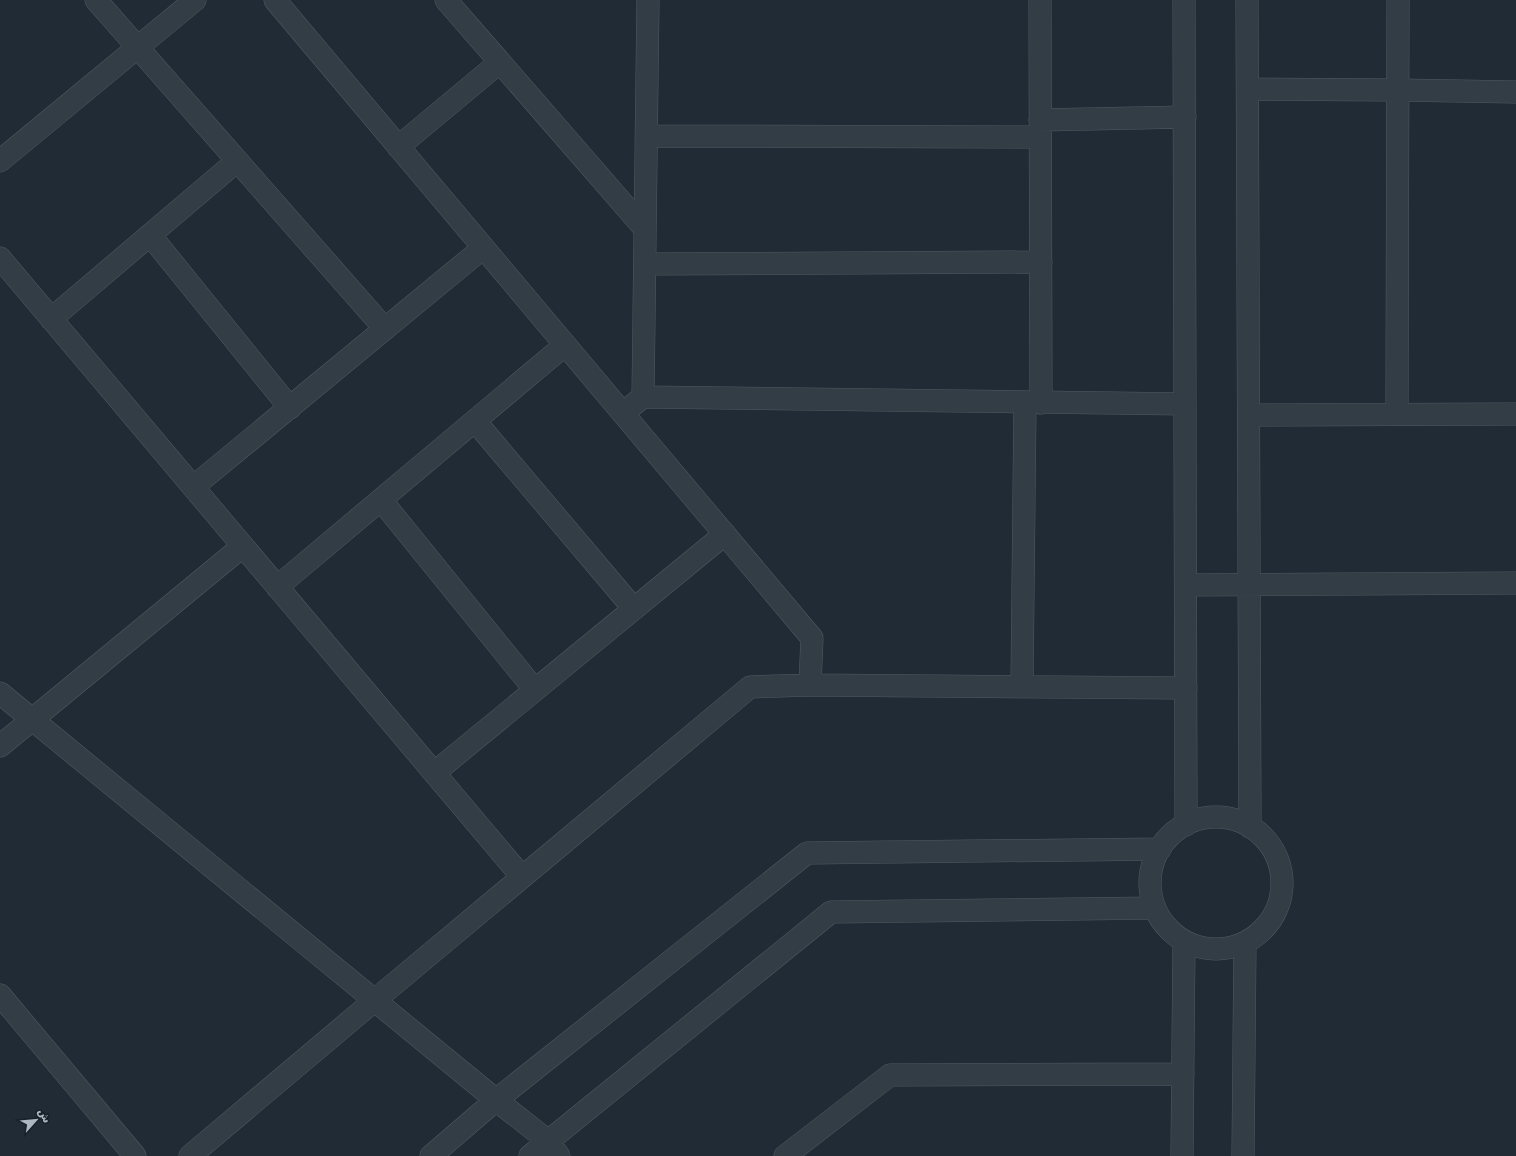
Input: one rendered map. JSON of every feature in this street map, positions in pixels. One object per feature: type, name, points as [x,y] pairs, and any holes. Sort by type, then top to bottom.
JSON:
[{"type":"street","points":[[96,0],[385,329]]},
{"type":"street","points":[[0,161],[195,0]]},
{"type":"street","points":[[275,0],[812,638],[810,685]]},
{"type":"street","points":[[446,0],[645,229]]},
{"type":"street","points":[[643,397],[648,0]]},
{"type":"street","points":[[1022,686],[1040,262],[1040,0]]},
{"type":"street","points":[[1184,0],[1186,825]]},
{"type":"street","points":[[1248,0],[1250,827]]},
{"type":"street","points":[[1398,0],[1398,414]]},
{"type":"street","points":[[398,147],[500,62]]},
{"type":"street","points":[[1248,89],[1516,92]]},
{"type":"street","points":[[647,136],[1040,128],[1185,117]]},
{"type":"street","points":[[51,319],[237,161]]},
{"type":"street","points":[[150,235],[290,408]]},
{"type":"street","points":[[193,488],[483,248]]},
{"type":"street","points":[[0,258],[522,877]]},
{"type":"street","points":[[645,264],[1040,262]]},
{"type":"street","points":[[277,587],[565,345]]},
{"type":"street","points":[[623,413],[643,397],[1185,404]]},
{"type":"street","points":[[1249,414],[1516,414]]},
{"type":"street","points":[[475,421],[634,608]]},
{"type":"street","points":[[381,500],[535,690]]},
{"type":"street","points":[[434,773],[725,534]]},
{"type":"street","points":[[0,746],[242,546]]},
{"type":"street","points":[[1186,585],[1516,583]]},
{"type":"street","points":[[190,1156],[750,688],[810,685],[1186,688]]},
{"type":"street","points":[[0,693],[554,1148]]},
{"type":"street","points":[[1212,817],[1225,818],[1238,821],[1250,827],[1262,835],[1271,846],[1278,859],[1282,872],[1280,901],[1275,914],[1267,926],[1257,936],[1234,947],[1221,950],[1196,946],[1184,941],[1167,927],[1155,908],[1150,884],[1151,872],[1160,849],[1176,831],[1199,820],[1212,817]]},
{"type":"street","points":[[431,1156],[496,1100],[807,852],[1160,849]]},
{"type":"street","points":[[530,1156],[554,1148],[831,912],[1155,908]]},
{"type":"street","points":[[1182,1156],[1184,941]]},
{"type":"street","points":[[1243,1156],[1245,943]]},
{"type":"street","points":[[0,995],[135,1156]]},
{"type":"street","points":[[785,1156],[890,1074],[1183,1074]]}]
